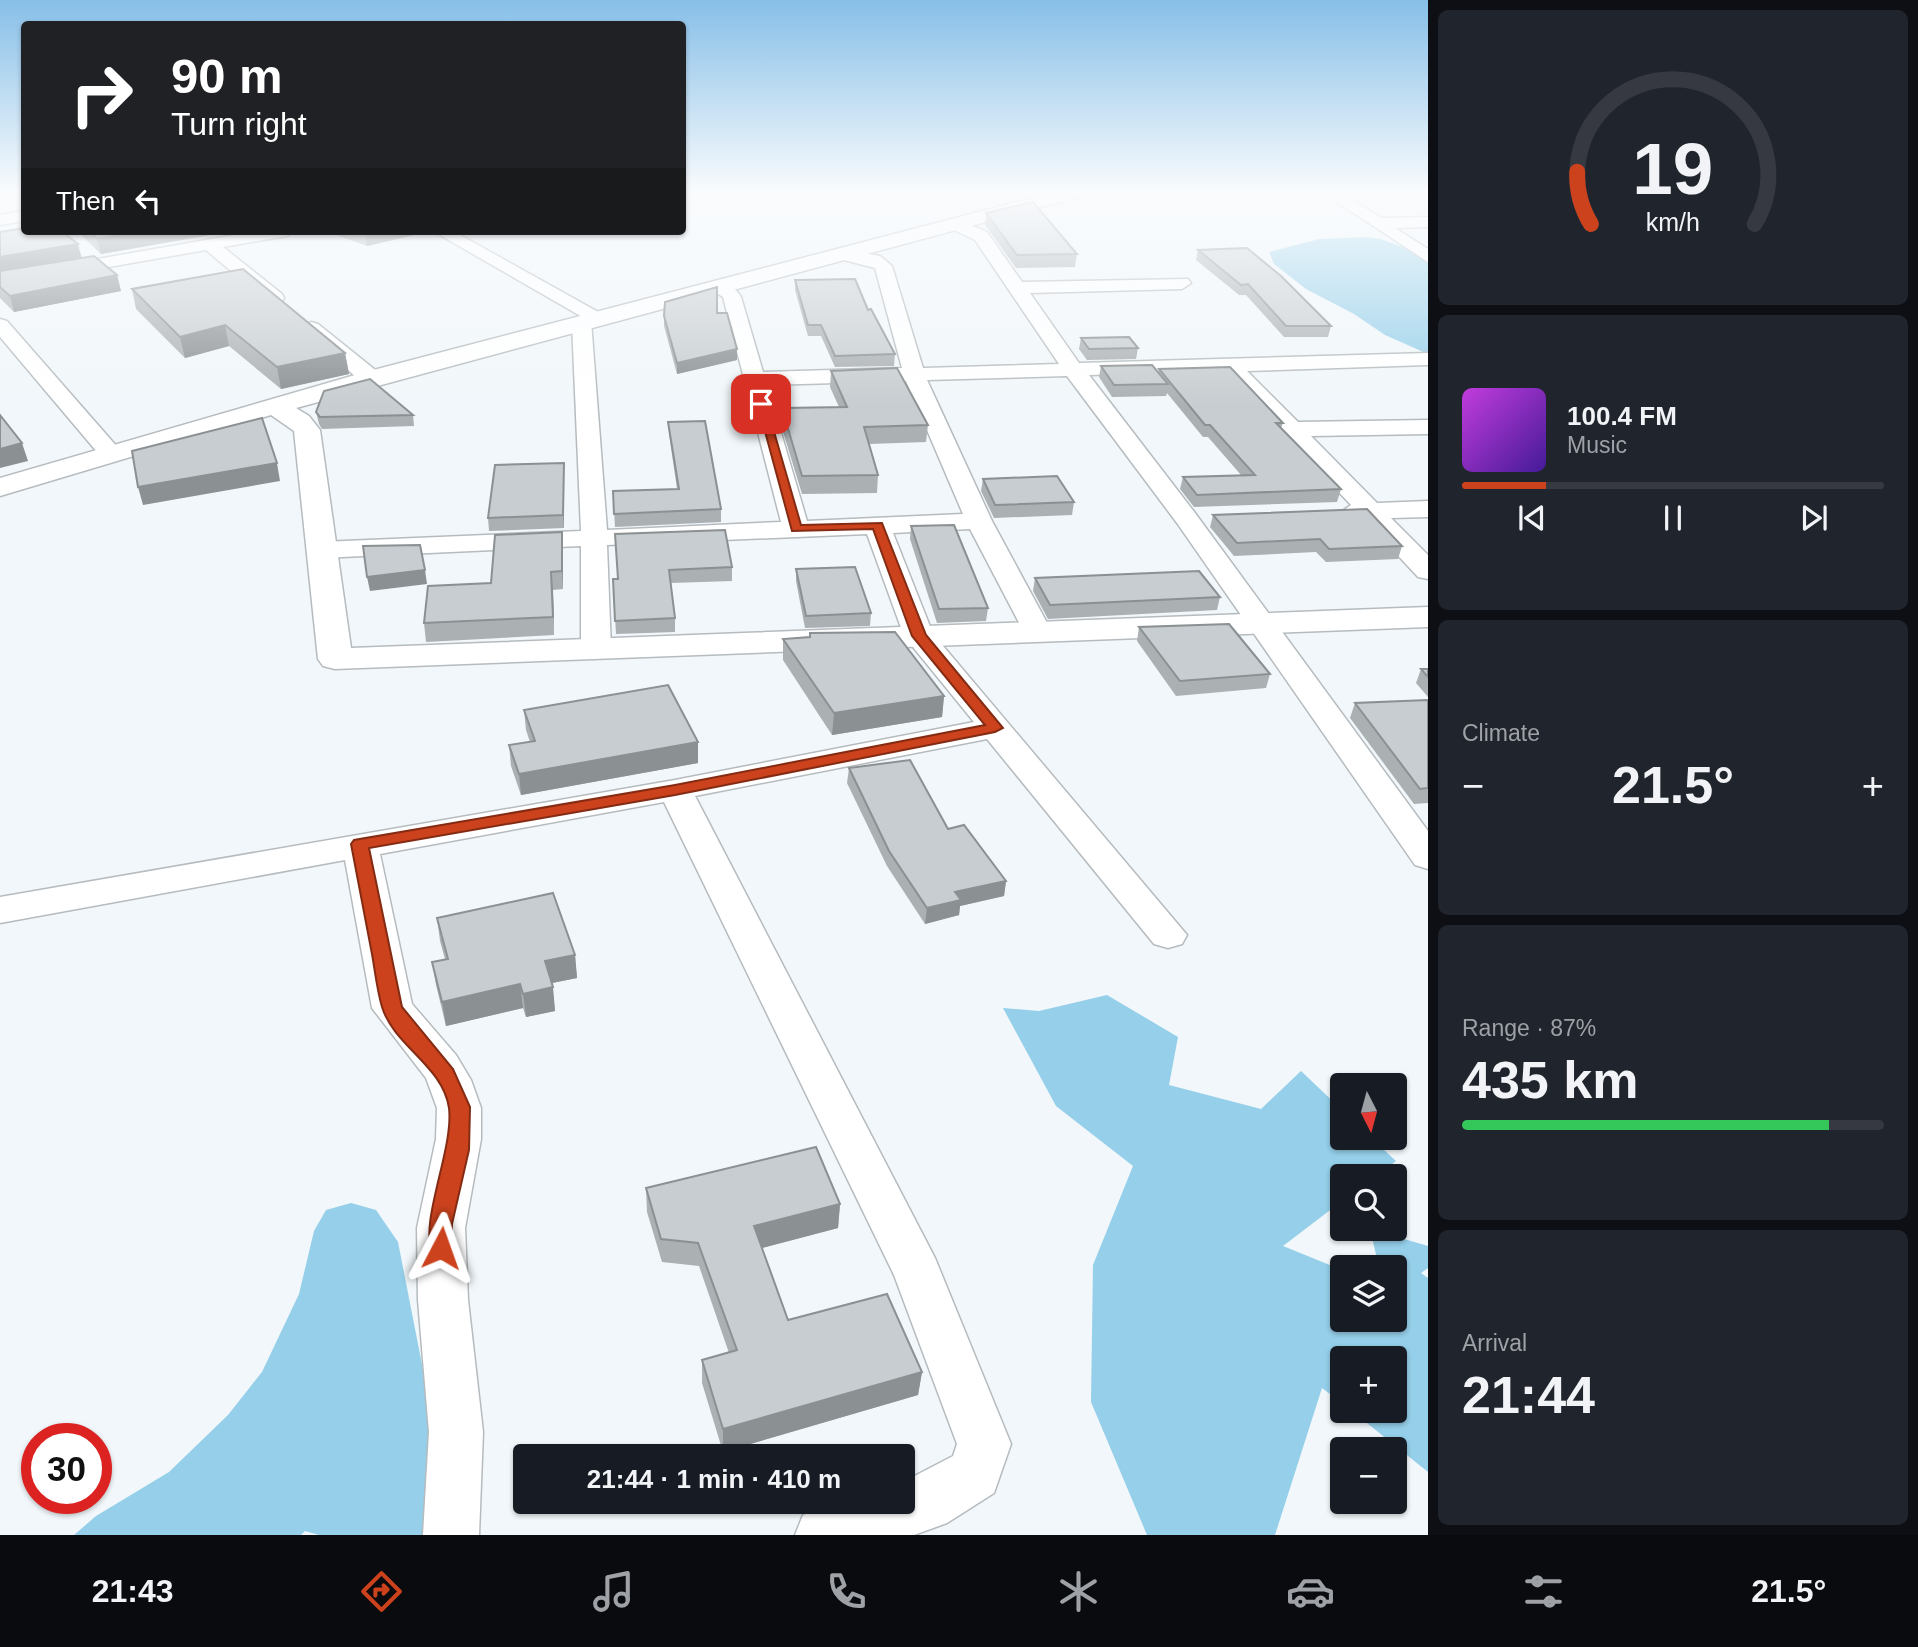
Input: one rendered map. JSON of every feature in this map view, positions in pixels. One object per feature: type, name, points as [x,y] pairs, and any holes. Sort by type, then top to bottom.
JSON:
[{"type":"street","points":[[0,281],[99,264]]},
{"type":"street","points":[[233,264],[371,378]]},
{"type":"street","points":[[496,264],[591,320]]},
{"type":"street","points":[[0,487],[371,378],[805,264]]},
{"type":"street","points":[[879,264],[883,266],[914,374],[979,521],[1037,632]]},
{"type":"street","points":[[1000,264],[1073,369],[1186,518],[1428,857]]},
{"type":"street","points":[[1016,288],[1182,283]]},
{"type":"street","points":[[716,287],[729,292],[732,298],[796,529]]},
{"type":"street","points":[[591,320],[596,649]]},
{"type":"street","points":[[0,325],[111,454]]},
{"type":"street","points":[[754,379],[1428,359]]},
{"type":"street","points":[[1229,365],[1368,512],[1428,571]]},
{"type":"street","points":[[274,406],[300,422],[307,430],[335,659],[1428,617]]},
{"type":"street","points":[[1290,429],[1428,426]]},
{"type":"street","points":[[1326,513],[1428,509]]},
{"type":"street","points":[[1186,518],[1214,517]]},
{"type":"street","points":[[321,550],[979,521]]},
{"type":"street","points":[[877,526],[919,636],[1168,934]]},
{"type":"street","points":[[0,910],[675,790],[995,728]]},
{"type":"street","points":[[675,790],[918,1273],[984,1444],[975,1474],[927,1503],[824,1535]]},
{"type":"street","points":[[360,844],[392,1008],[405,1028],[446,1075],[459,1107],[458,1150],[441,1224],[446,1344],[455,1422],[451,1535]]},
{"type":"water","points":[[1274,264],[1428,264],[1428,354],[1385,335],[1354,314],[1306,289]]},
{"type":"water","points":[[1107,995],[1178,1037],[1169,1085],[1261,1109],[1301,1071],[1330,1099],[1330,1150],[1384,1150],[1396,1161],[1392,1164],[1330,1164],[1330,1210],[1283,1246],[1330,1265],[1330,1332],[1407,1332],[1407,1255],[1376,1255],[1373,1241],[1407,1240],[1428,1246],[1428,1268],[1421,1273],[1428,1278],[1428,1472],[1407,1455],[1407,1437],[1384,1437],[1367,1423],[1407,1423],[1407,1346],[1330,1346],[1330,1394],[1322,1388],[1275,1535],[1147,1535],[1091,1402],[1093,1265],[1133,1166],[1056,1106],[1003,1008],[1039,1011]]},
{"type":"water","points":[[351,1203],[376,1210],[398,1242],[437,1441],[443,1535],[319,1535],[305,1531],[301,1535],[74,1535],[96,1516],[112,1514],[112,1506],[169,1472],[228,1415],[262,1372],[299,1294],[314,1231],[326,1210]]},
{"type":"building","points":[[46,264],[103,264],[117,275],[10,296],[0,287],[0,271]]},
{"type":"building","points":[[1215,264],[1266,264],[1331,326],[1286,326],[1248,284],[1241,285]]},
{"type":"building","points":[[243,269],[345,353],[277,367],[225,325],[180,337],[132,289]]},
{"type":"building","points":[[855,279],[868,310],[871,309],[895,354],[835,356],[821,325],[808,325],[795,280]]},
{"type":"building","points":[[717,287],[717,313],[727,313],[737,349],[677,363],[664,316],[665,302]]},
{"type":"building","points":[[1129,337],[1138,348],[1089,349],[1081,338]]},
{"type":"building","points":[[1152,365],[1168,384],[1114,385],[1101,366]]},
{"type":"building","points":[[1230,367],[1283,423],[1276,423],[1341,489],[1197,495],[1183,477],[1255,475],[1210,425],[1205,425],[1159,369]]},
{"type":"building","points":[[897,368],[928,425],[864,427],[878,475],[802,476],[782,408],[847,407],[831,371]]},
{"type":"building","points":[[370,379],[413,415],[320,417],[316,412],[324,391]]},
{"type":"building","points":[[0,415],[22,443],[0,449]]},
{"type":"building","points":[[262,418],[277,463],[138,487],[132,451]]},
{"type":"building","points":[[705,421],[721,509],[614,514],[613,491],[679,489],[668,422]]},
{"type":"building","points":[[564,463],[563,515],[488,518],[495,465]]},
{"type":"building","points":[[1057,476],[1074,502],[995,505],[983,479]]},
{"type":"building","points":[[1367,509],[1402,546],[1329,549],[1320,539],[1237,543],[1213,515]]},
{"type":"building","points":[[954,525],[988,608],[939,609],[911,526]]},
{"type":"building","points":[[725,530],[732,567],[669,570],[675,618],[615,621],[613,579],[618,579],[615,534]]},
{"type":"building","points":[[562,532],[562,571],[551,572],[553,617],[424,623],[428,586],[491,583],[495,535]]},
{"type":"building","points":[[420,545],[425,570],[367,577],[363,546]]},
{"type":"building","points":[[855,567],[871,613],[806,616],[796,569]]},
{"type":"building","points":[[1199,571],[1220,597],[1050,605],[1035,578]]},
{"type":"building","points":[[1229,624],[1270,674],[1180,681],[1139,627]]},
{"type":"building","points":[[895,632],[944,696],[834,713],[783,639],[810,637],[810,633]]},
{"type":"building","points":[[668,685],[698,742],[519,774],[509,745],[535,741],[524,710]]},
{"type":"building","points":[[1428,700],[1428,788],[1420,789],[1355,703]]},
{"type":"building","points":[[910,760],[948,829],[964,825],[1006,881],[955,892],[961,900],[927,908],[889,851],[849,768]]},
{"type":"building","points":[[553,893],[575,955],[545,961],[553,987],[523,994],[520,984],[442,1002],[432,962],[448,959],[437,918]]},
{"type":"building","points":[[816,1147],[840,1204],[754,1226],[788,1320],[887,1294],[922,1372],[723,1429],[702,1360],[737,1350],[698,1243],[661,1239],[646,1188]]},
{"type":"route","points":[[441,1248],[441,1224],[458,1150],[459,1107],[446,1075],[405,1028],[392,1008],[360,844],[675,790],[995,728],[919,636],[877,526],[796,529],[761,404]]}]
